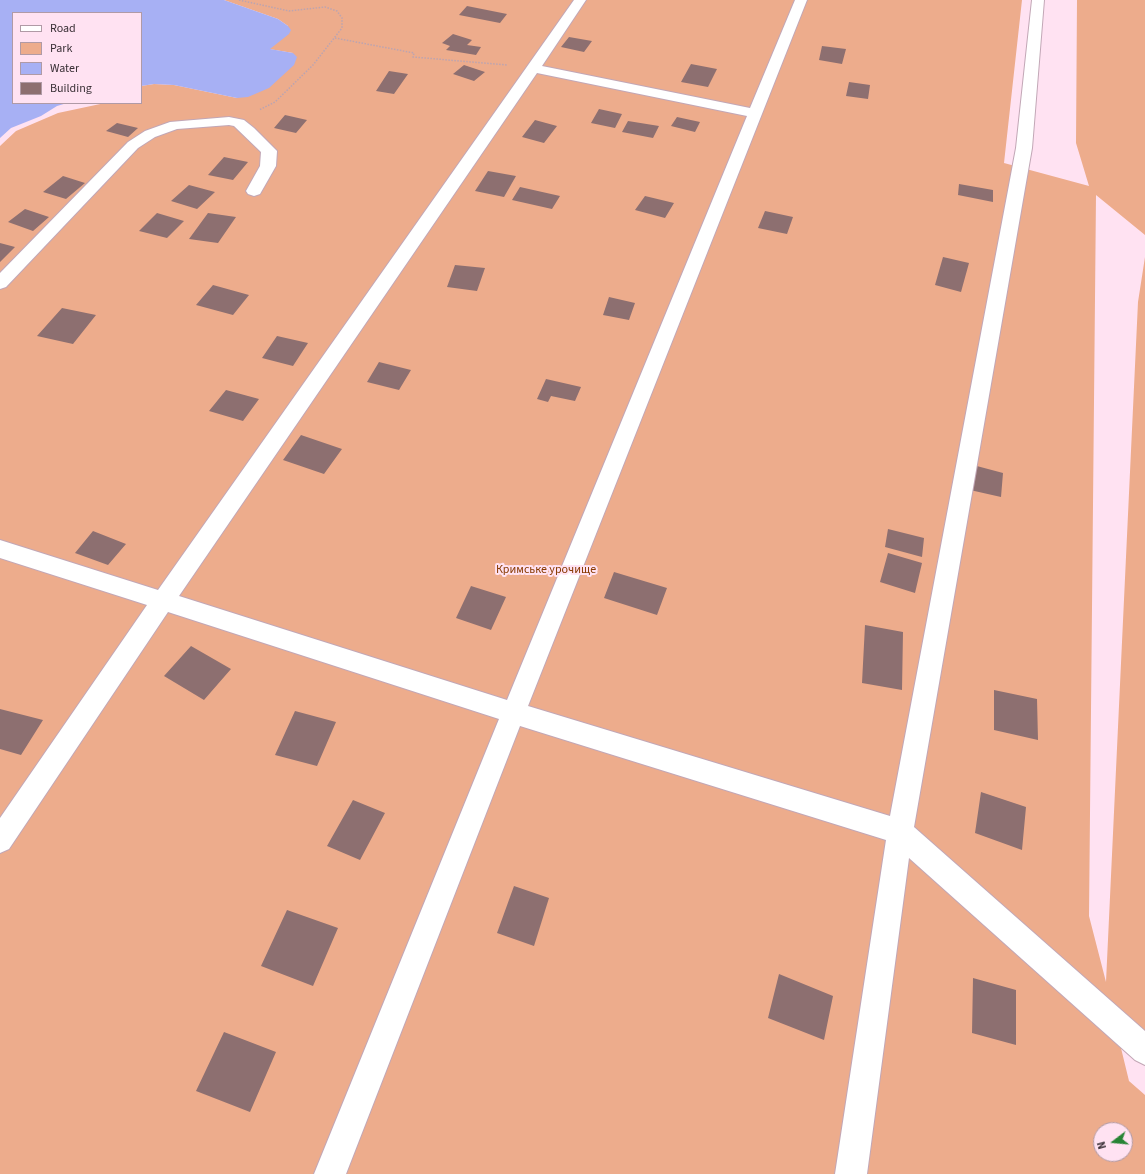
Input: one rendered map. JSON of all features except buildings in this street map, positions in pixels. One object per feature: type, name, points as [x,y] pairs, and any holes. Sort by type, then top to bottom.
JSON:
[{"type":"lane","points":[[0,840],[163,601],[580,0]]},
{"type":"lane","points":[[330,1174],[801,0]]},
{"type":"lane","points":[[851,1174],[900,832],[1024,148],[1038,0]]},
{"type":"lane","points":[[533,68],[755,113]]},
{"type":"lane","points":[[0,283],[133,145],[150,134],[175,125],[229,121],[239,123],[269,151],[268,166],[254,190]]},
{"type":"lane","points":[[0,549],[514,713],[900,832],[1145,1050]]},
{"type":"path","points":[[229,121],[242,118],[274,102],[313,65],[342,28],[342,18],[337,10],[325,7],[289,11],[239,0]]},
{"type":"path","points":[[335,38],[414,53],[413,57],[533,68]]},
{"type":"green space","name":"Кримське урочище","points":[[224,0],[1022,0],[1004,163],[1089,186],[1076,143],[1077,0],[1145,0],[1145,235],[1096,195],[1089,916],[1106,982],[1138,302],[1145,257],[1145,1036],[1111,1007],[1129,1081],[1145,1095],[1145,1174],[0,1174],[0,146],[16,131],[58,113],[100,104],[142,104],[142,86],[154,84],[174,85],[237,98],[293,53],[269,49],[288,26],[278,19]]},
{"type":"water","points":[[0,0],[224,0],[278,19],[291,30],[289,34],[270,49],[293,53],[297,57],[294,65],[269,88],[248,97],[237,98],[174,85],[154,84],[142,86],[142,12],[12,12],[12,104],[64,104],[57,106],[41,116],[11,128],[0,138]]}]
